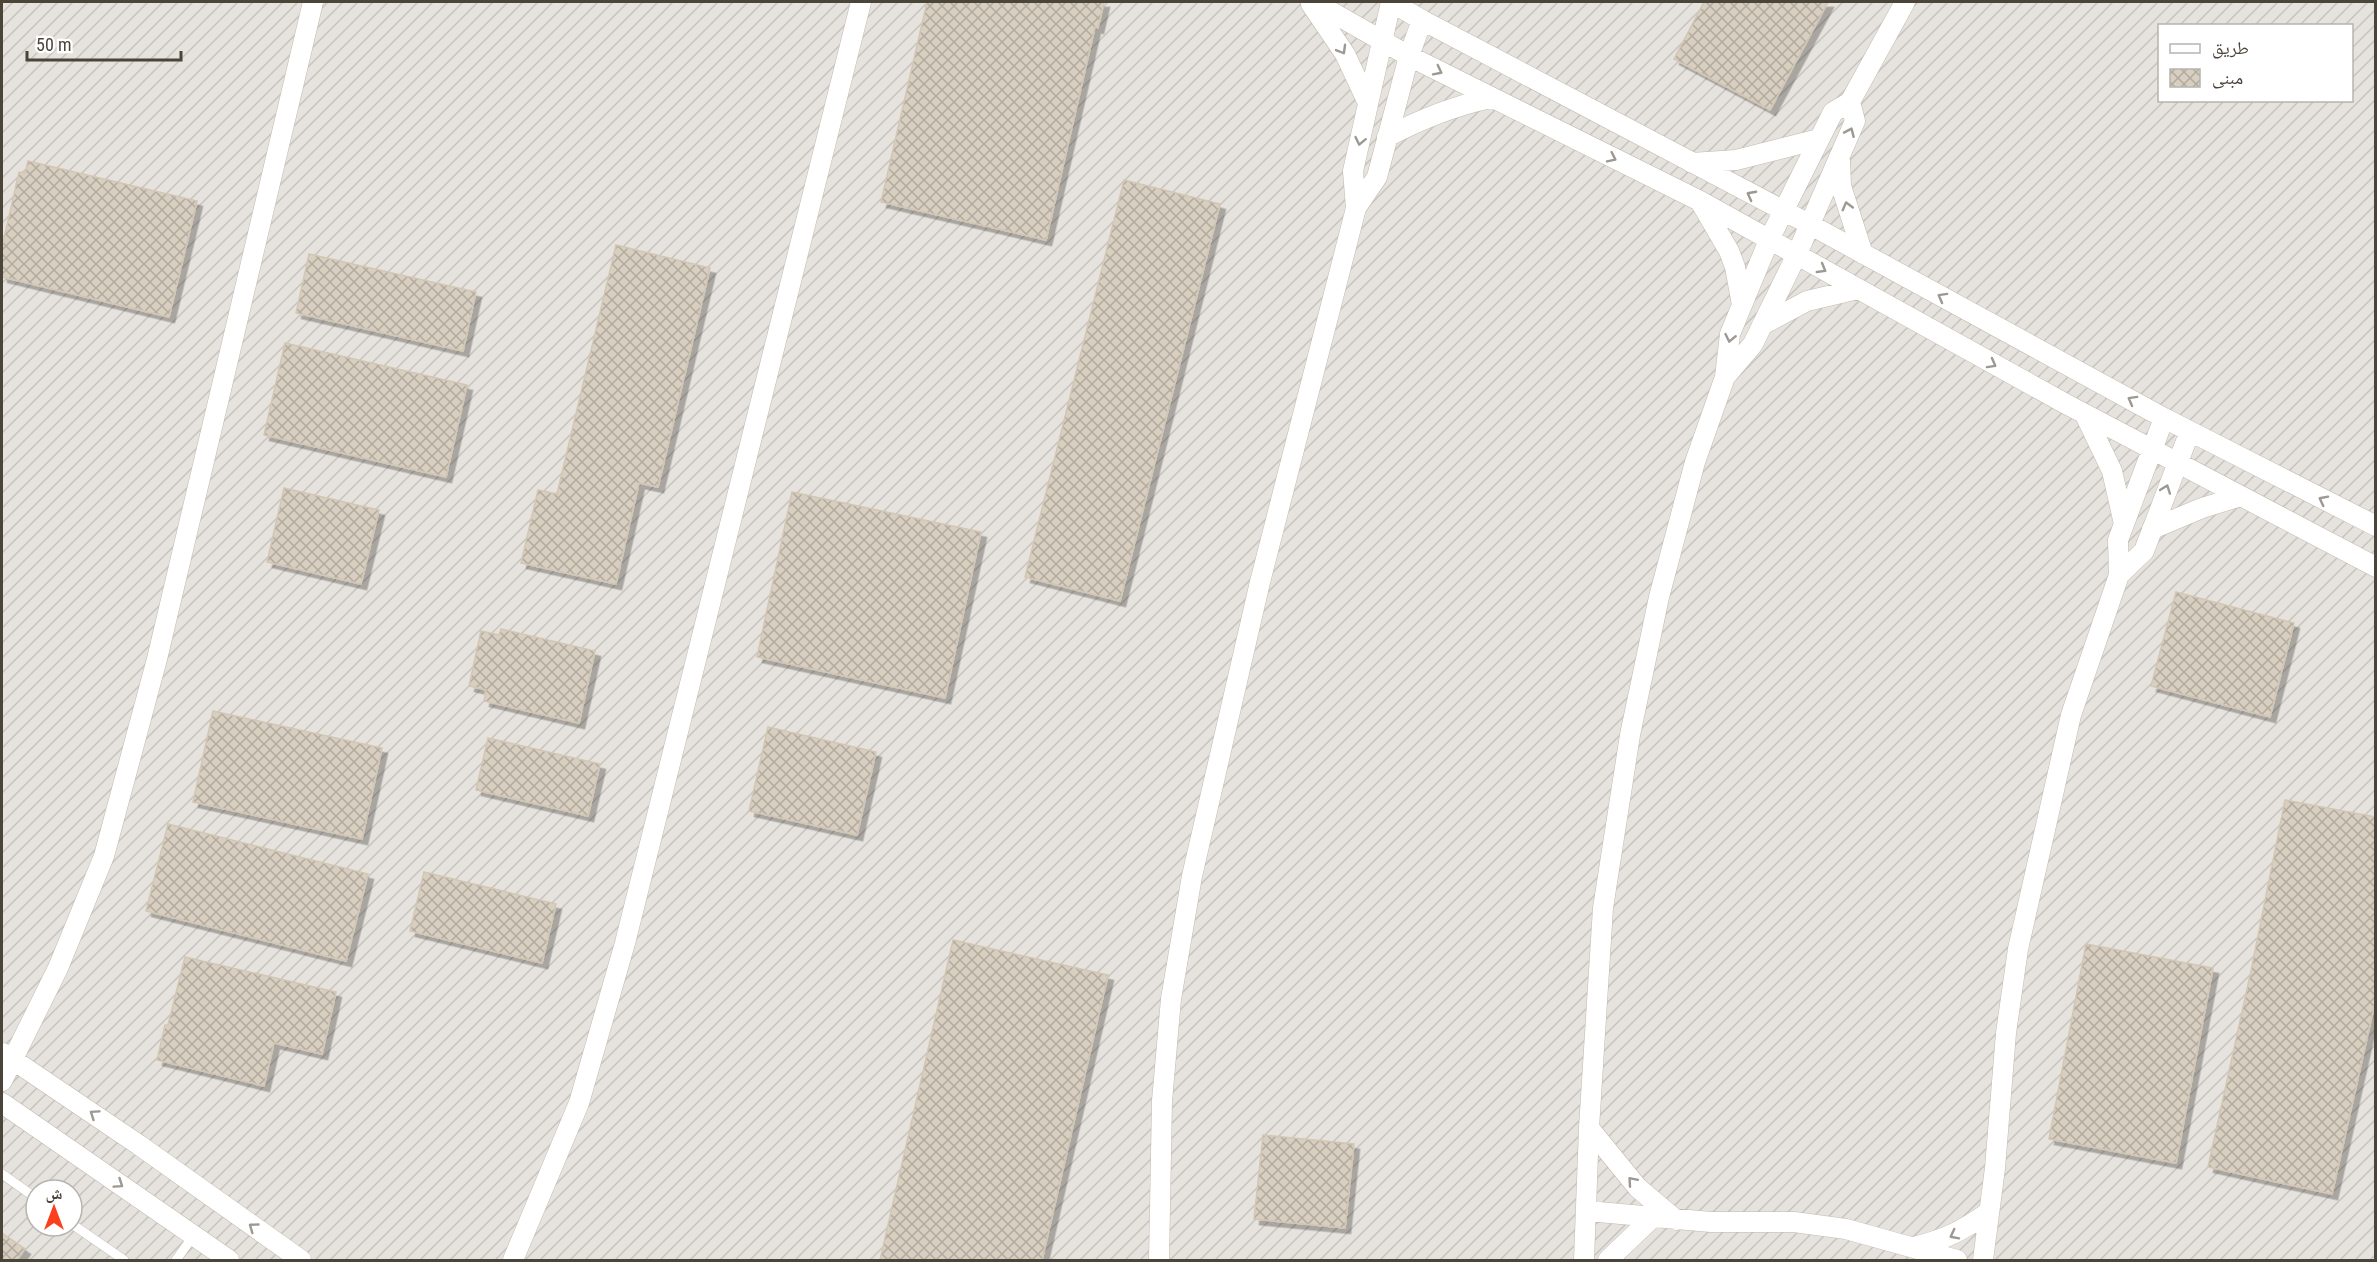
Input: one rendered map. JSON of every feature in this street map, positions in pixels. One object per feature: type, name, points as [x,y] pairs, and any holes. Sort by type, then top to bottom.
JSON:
[{"type":"street","points":[[2,1081],[7,1056],[58,968],[104,856],[157,659],[313,2]]},
{"type":"street","points":[[513,1260],[579,1103],[625,943],[861,2]]},
{"type":"street","points":[[1311,2],[1491,98],[1700,201],[2085,415],[2376,567]]},
{"type":"street","points":[[1311,2],[1345,54],[1368,103]]},
{"type":"street","points":[[1159,1260],[1162,1101],[1171,999],[1192,876],[1260,582],[1356,208],[1353,171],[1391,2],[1782,212],[1809,224],[2164,418],[2376,526]]},
{"type":"street","points":[[1584,1260],[1589,1128],[1603,908],[1629,735],[1668,563],[1695,462],[1725,377],[1730,334],[1769,240],[1833,112],[1850,102],[1905,2]]},
{"type":"street","points":[[1356,208],[1377,177],[1409,56],[1422,20]]},
{"type":"street","points":[[1387,137],[1435,113],[1491,98]]},
{"type":"street","points":[[1725,377],[1753,344],[1797,254],[1855,121],[1850,102]]},
{"type":"street","points":[[1692,164],[1736,160],[1820,139]]},
{"type":"street","points":[[1839,156],[1841,186],[1863,254]]},
{"type":"street","points":[[1700,201],[1729,250],[1735,267],[1742,305]]},
{"type":"street","points":[[1762,326],[1806,301],[1858,289]]},
{"type":"street","points":[[2085,415],[2112,471],[2124,524]]},
{"type":"street","points":[[1983,1260],[2006,1033],[2018,949],[2071,716],[2119,575],[2118,540],[2164,418]]},
{"type":"street","points":[[2119,575],[2144,551],[2176,462],[2190,431]]},
{"type":"street","points":[[2152,529],[2202,508],[2241,496]]},
{"type":"street","points":[[7,1056],[139,1145],[301,1260]]},
{"type":"street","points":[[2,1103],[229,1260]]},
{"type":"street","points":[[1589,1128],[1638,1188],[1676,1220]]},
{"type":"street","points":[[1587,1211],[1711,1222],[1794,1222],[1846,1229],[1957,1260]]},
{"type":"street","points":[[1914,1247],[1945,1239],[1967,1228],[1989,1212]]},
{"type":"street","points":[[1608,1260],[1652,1218]]},
{"type":"lane","points":[[2,1174],[24,1190]]},
{"type":"lane","points":[[84,1232],[124,1260]]},
{"type":"lane","points":[[176,1260],[194,1235]]},
{"type":"shaded area","points":[[2,2],[2375,2],[2375,1260],[2,1260]]},
{"type":"building","points":[[927,2],[1104,2],[1098,28],[1095,27],[1046,240],[881,202]]},
{"type":"building","points":[[1704,2],[1828,2],[1770,110],[1674,59]]},
{"type":"building","points":[[28,161],[197,201],[169,317],[2,277],[2,247],[19,172],[25,173]]},
{"type":"building","points":[[1124,180],[1220,204],[1120,601],[1025,577]]},
{"type":"building","points":[[616,245],[710,268],[658,487],[639,483],[616,584],[521,563],[538,490],[557,494]]},
{"type":"building","points":[[309,254],[476,292],[463,351],[296,313]]},
{"type":"building","points":[[285,343],[467,385],[446,477],[264,435]]},
{"type":"building","points":[[284,488],[379,510],[361,584],[267,562]]},
{"type":"building","points":[[792,492],[981,532],[945,698],[757,657]]},
{"type":"building","points":[[2176,592],[2294,623],[2270,717],[2151,686]]},
{"type":"building","points":[[501,629],[595,651],[579,723],[484,701],[486,690],[469,686],[481,631],[499,635]]},
{"type":"building","points":[[213,711],[382,748],[362,839],[193,802]]},
{"type":"building","points":[[768,727],[876,752],[857,835],[749,811]]},
{"type":"building","points":[[488,738],[600,764],[588,816],[476,790]]},
{"type":"building","points":[[2285,800],[2376,817],[2376,998],[2332,1194],[2208,1167],[2251,971]]},
{"type":"building","points":[[168,824],[368,874],[346,961],[146,911]]},
{"type":"building","points":[[424,872],[556,904],[542,963],[410,931]]},
{"type":"building","points":[[953,940],[1108,975],[1042,1260],[880,1260]]},
{"type":"building","points":[[2086,944],[2213,968],[2176,1163],[2049,1139]]},
{"type":"building","points":[[185,957],[336,992],[322,1054],[274,1043],[264,1086],[157,1060]]},
{"type":"building","points":[[1263,1135],[1354,1144],[1345,1228],[1254,1219]]},
{"type":"building","points":[[2,1233],[25,1249],[17,1260],[2,1260]]}]
